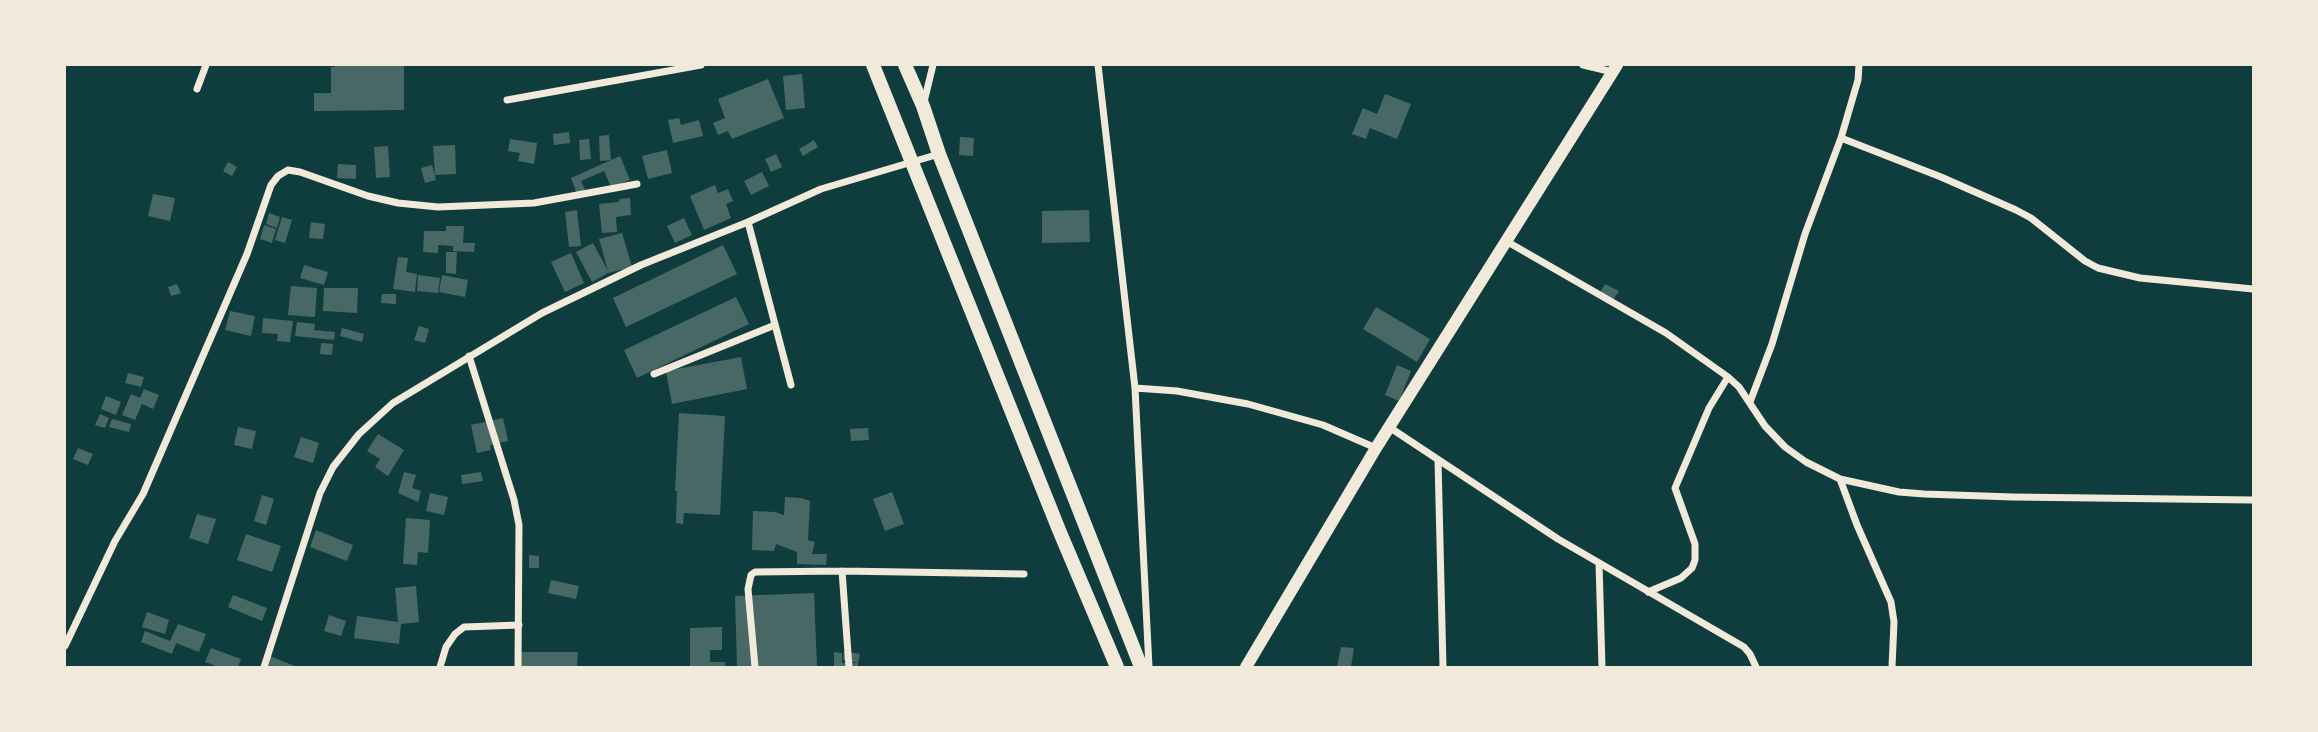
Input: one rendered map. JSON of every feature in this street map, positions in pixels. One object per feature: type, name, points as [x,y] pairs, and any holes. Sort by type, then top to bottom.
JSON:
[{"type":"main road","points":[[873,65],[1059,530],[1117,667]]},
{"type":"main road","points":[[905,65],[1141,667]]},
{"type":"main road","points":[[1246,667],[1376,447],[1615,68]]},
{"type":"main road","points":[[1059,530],[1084,521]]},
{"type":"street","points":[[197,89],[206,65]]},
{"type":"street","points":[[507,100],[701,65]]},
{"type":"street","points":[[923,106],[933,65]]},
{"type":"street","points":[[1098,65],[1135,388],[1149,667]]},
{"type":"street","points":[[1583,65],[1615,68]]},
{"type":"street","points":[[1750,402],[1772,344],[1805,234],[1841,138],[1858,79],[1859,65]]},
{"type":"street","points":[[1841,138],[2016,210],[2031,218],[2085,261],[2098,268],[2140,278],[2253,289]]},
{"type":"street","points":[[264,667],[320,493],[333,467],[359,434],[393,404],[542,313],[641,265],[821,189],[939,154]]},
{"type":"street","points":[[65,646],[115,541],[143,494],[278,176],[288,170],[300,172],[368,196],[398,203],[438,207],[534,204],[637,184]]},
{"type":"street","points":[[748,222],[791,385]]},
{"type":"street","points":[[1506,241],[1666,333],[1728,377],[1750,402],[1765,426],[1785,447],[1806,462],[1840,479],[1899,492],[1924,494],[2253,499]]},
{"type":"street","points":[[654,374],[775,325]]},
{"type":"street","points":[[469,356],[514,500],[519,525],[518,667]]},
{"type":"street","points":[[1647,592],[1681,578],[1695,560],[1695,544],[1675,488],[1709,408],[1728,377]]},
{"type":"street","points":[[1135,388],[1177,391],[1248,404],[1323,425],[1376,447]]},
{"type":"street","points":[[1389,427],[1558,539],[1744,648],[1756,667]]},
{"type":"street","points":[[1438,460],[1443,667]]},
{"type":"street","points":[[1840,479],[1891,602],[1894,622],[1892,667]]},
{"type":"street","points":[[1599,563],[1602,667]]},
{"type":"street","points":[[755,667],[748,589],[751,575],[761,571],[1024,574]]},
{"type":"street","points":[[842,571],[849,667]]},
{"type":"street","points":[[440,667],[446,647],[464,627],[519,625]]},
{"type":"building","points":[[404,65],[404,110],[314,111],[314,93],[331,93],[331,67]]},
{"type":"building","points":[[802,74],[805,108],[786,110],[783,76]]},
{"type":"building","points":[[768,79],[784,118],[732,139],[728,131],[718,135],[713,123],[725,118],[718,99]]},
{"type":"building","points":[[1385,94],[1411,104],[1397,139],[1370,128],[1366,139],[1352,134],[1363,108],[1377,114]]},
{"type":"building","points":[[679,118],[681,125],[699,120],[703,136],[673,143],[668,120]]},
{"type":"building","points":[[569,132],[570,143],[554,145],[553,134]]},
{"type":"building","points":[[609,135],[611,160],[600,161],[599,136]]},
{"type":"building","points":[[960,137],[974,138],[973,156],[959,155]]},
{"type":"building","points":[[510,139],[537,143],[534,164],[518,161],[520,153],[508,151]]},
{"type":"building","points":[[589,139],[591,159],[580,160],[579,140]]},
{"type":"building","points":[[814,140],[818,147],[803,156],[799,149]]},
{"type":"building","points":[[455,145],[456,174],[435,175],[433,146]]},
{"type":"building","points":[[388,146],[390,177],[376,178],[374,147]]},
{"type":"building","points":[[667,150],[672,173],[648,179],[642,156]]},
{"type":"building","points":[[776,154],[782,167],[771,172],[765,159]]},
{"type":"building","points":[[620,156],[630,180],[611,187],[604,171],[581,181],[585,190],[577,194],[571,178]]},
{"type":"building","points":[[228,162],[237,167],[232,176],[223,171]]},
{"type":"building","points":[[338,164],[356,165],[356,179],[337,178]]},
{"type":"building","points":[[432,165],[436,180],[425,183],[421,168]]},
{"type":"building","points":[[762,172],[769,186],[751,195],[744,181]]},
{"type":"building","points":[[715,185],[718,193],[728,189],[733,201],[726,204],[731,218],[704,230],[690,196]]},
{"type":"building","points":[[153,194],[175,198],[170,221],[148,216]]},
{"type":"building","points":[[630,198],[631,215],[616,217],[617,232],[602,233],[599,204]]},
{"type":"building","points":[[577,210],[581,246],[569,247],[565,212]]},
{"type":"building","points":[[1089,210],[1090,242],[1042,243],[1042,211]]},
{"type":"building","points":[[269,213],[280,217],[277,228],[266,224]]},
{"type":"building","points":[[282,217],[292,220],[285,243],[275,240]]},
{"type":"building","points":[[684,218],[692,235],[675,243],[667,226]]},
{"type":"building","points":[[311,222],[325,224],[323,239],[309,238]]},
{"type":"building","points":[[264,225],[276,229],[272,243],[260,239]]},
{"type":"building","points":[[446,226],[464,226],[463,243],[475,243],[474,252],[453,251],[453,246],[438,245],[438,253],[423,252],[424,231],[446,231]]},
{"type":"building","points":[[622,233],[632,267],[608,273],[592,282],[576,252],[593,243],[608,271],[599,239]]},
{"type":"building","points":[[723,245],[737,274],[626,327],[613,298]]},
{"type":"building","points":[[446,252],[457,252],[456,274],[446,273]]},
{"type":"building","points":[[571,253],[584,283],[565,292],[551,262]]},
{"type":"building","points":[[398,257],[408,258],[406,272],[417,274],[415,292],[393,289]]},
{"type":"building","points":[[304,265],[328,272],[324,285],[300,278]]},
{"type":"building","points":[[418,275],[440,278],[438,293],[417,291]]},
{"type":"building","points":[[442,275],[468,280],[465,297],[439,292]]},
{"type":"building","points":[[177,284],[181,293],[171,296],[168,287]]},
{"type":"building","points":[[1605,284],[1619,291],[1613,300],[1600,293]]},
{"type":"building","points":[[291,286],[317,288],[315,317],[288,315]]},
{"type":"building","points":[[324,288],[358,288],[357,313],[323,311]]},
{"type":"building","points":[[382,294],[396,294],[396,304],[381,303]]},
{"type":"building","points":[[736,297],[749,324],[637,378],[624,350]]},
{"type":"building","points":[[1376,307],[1430,339],[1417,362],[1363,329]]},
{"type":"building","points":[[230,311],[255,316],[251,336],[225,330]]},
{"type":"building","points":[[263,318],[293,321],[290,342],[277,341],[278,334],[262,333]]},
{"type":"building","points":[[297,322],[315,324],[314,330],[335,332],[334,340],[295,336]]},
{"type":"building","points":[[419,326],[429,329],[425,343],[414,340]]},
{"type":"building","points":[[342,328],[364,334],[362,342],[340,336]]},
{"type":"building","points":[[321,343],[333,344],[332,355],[320,354]]},
{"type":"building","points":[[741,357],[747,389],[672,404],[666,371]]},
{"type":"building","points":[[1397,365],[1411,371],[1399,401],[1385,395]]},
{"type":"building","points":[[128,373],[144,377],[141,387],[125,383]]},
{"type":"building","points":[[144,389],[159,395],[153,409],[142,404],[135,420],[122,415],[131,394],[140,398]]},
{"type":"building","points":[[106,396],[121,402],[116,415],[101,409]]},
{"type":"building","points":[[679,413],[725,416],[720,515],[684,513],[683,524],[676,523]]},
{"type":"building","points":[[100,414],[109,418],[105,428],[95,425]]},
{"type":"building","points":[[503,418],[508,441],[490,445],[491,450],[477,453],[471,425]]},
{"type":"building","points":[[112,419],[131,424],[129,432],[109,427]]},
{"type":"building","points":[[238,427],[256,431],[252,449],[234,445]]},
{"type":"building","points":[[868,428],[869,440],[851,441],[850,429]]},
{"type":"building","points":[[378,434],[404,450],[388,476],[375,467],[380,459],[367,451]]},
{"type":"building","points":[[301,437],[319,443],[313,463],[294,457]]},
{"type":"building","points":[[78,448],[93,454],[88,465],[73,459]]},
{"type":"building","points":[[404,472],[416,475],[412,488],[421,491],[418,502],[398,493]]},
{"type":"building","points":[[481,472],[483,481],[462,484],[461,475]]},
{"type":"building","points":[[892,492],[904,524],[885,531],[873,499]]},
{"type":"building","points":[[430,493],[448,497],[444,515],[426,511]]},
{"type":"building","points":[[262,495],[274,499],[266,525],[254,521]]},
{"type":"building","points":[[785,497],[810,501],[808,540],[815,542],[812,554],[827,554],[826,565],[797,564],[797,552],[776,544],[774,551],[752,550],[753,511],[784,515]]},
{"type":"building","points":[[197,514],[216,519],[208,544],[189,538]]},
{"type":"building","points":[[406,518],[430,520],[428,553],[418,552],[417,565],[403,564]]},
{"type":"building","points":[[316,530],[353,545],[347,561],[310,547]]},
{"type":"building","points":[[246,534],[281,546],[272,572],[237,560]]},
{"type":"building","points":[[529,555],[539,556],[539,568],[529,568]]},
{"type":"building","points":[[551,580],[579,586],[576,599],[548,593]]},
{"type":"building","points":[[416,586],[419,622],[401,624],[399,644],[354,638],[357,616],[398,622],[395,588]]},
{"type":"building","points":[[814,593],[817,667],[737,667],[735,596]]},
{"type":"building","points":[[233,595],[267,608],[262,621],[228,607]]},
{"type":"building","points":[[147,612],[169,620],[165,634],[142,627]]},
{"type":"building","points":[[329,615],[346,621],[341,636],[324,631]]},
{"type":"building","points":[[178,624],[206,634],[199,652],[176,643],[172,654],[141,642],[145,631],[170,641]]},
{"type":"building","points":[[722,627],[722,650],[710,650],[710,662],[725,662],[725,667],[690,667],[690,628]]},
{"type":"building","points":[[1341,647],[1354,648],[1351,667],[1337,667]]},
{"type":"building","points":[[211,648],[241,659],[238,667],[219,667],[205,662]]},
{"type":"building","points":[[844,651],[860,654],[858,663],[843,660]]},
{"type":"building","points":[[520,652],[578,652],[577,667],[520,667]]},
{"type":"building","points":[[834,652],[842,653],[842,663],[858,663],[858,667],[834,667]]},
{"type":"building","points":[[270,656],[297,667],[265,667]]}]
